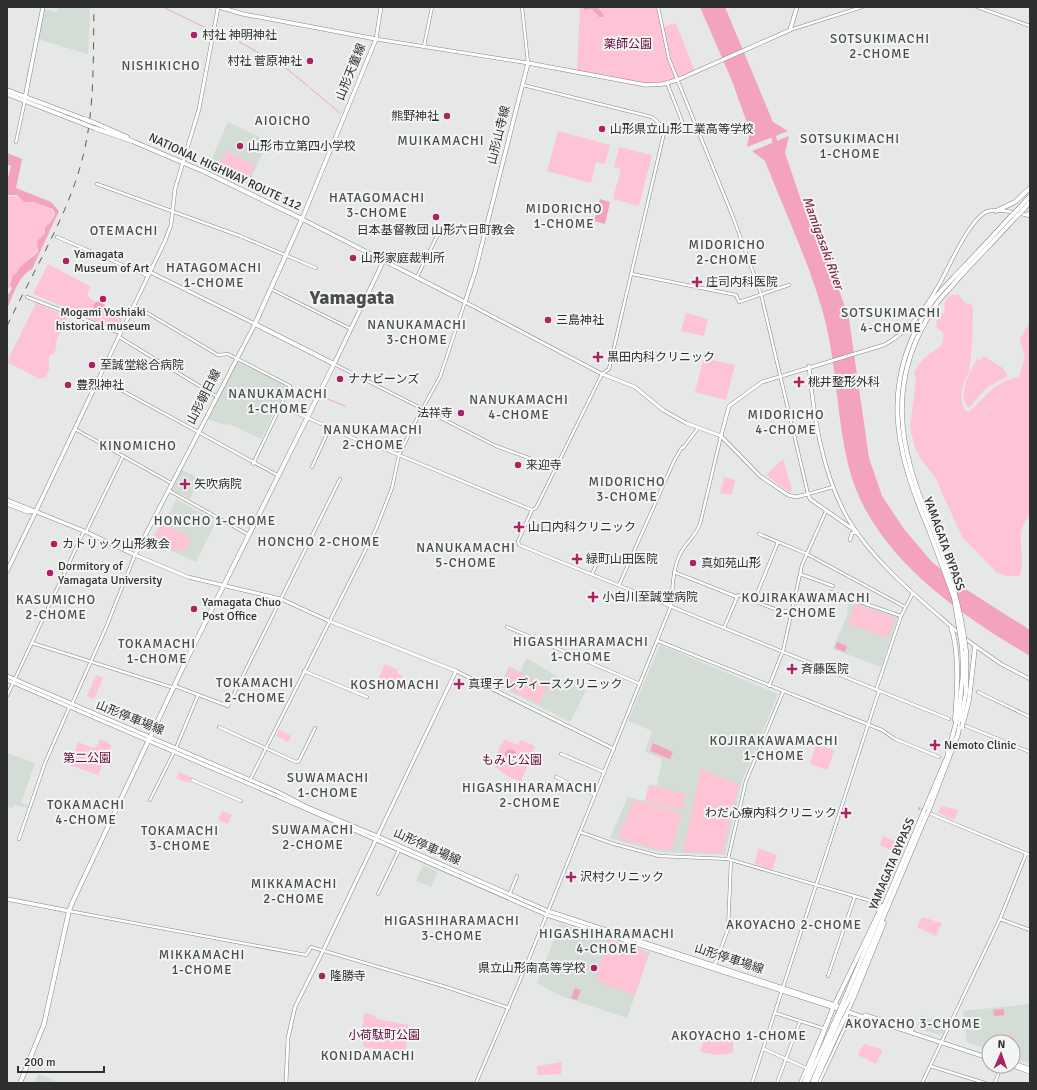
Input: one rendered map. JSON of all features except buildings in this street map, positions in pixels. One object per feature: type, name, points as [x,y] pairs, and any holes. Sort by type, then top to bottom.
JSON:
[{"type":"highway","name":"NATIONAL HIGHWAY ROUTE 112","points":[[7,90],[84,121],[95,123],[117,132],[132,141]]},
{"type":"highway","name":"NATIONAL HIGHWAY ROUTE 112","points":[[7,94],[25,98]]},
{"type":"highway","name":"NATIONAL HIGHWAY ROUTE 112","points":[[84,121],[94,128],[132,141],[184,162],[302,218],[272,289],[254,324]]},
{"type":"highway","points":[[996,210],[1015,202],[1030,188]]},
{"type":"highway","name":"YAMAGATA BYPASS","points":[[1022,208],[1030,196]]},
{"type":"highway","name":"YAMAGATA BYPASS","points":[[807,1083],[846,1000],[929,813],[953,751],[958,734],[966,692],[966,651],[961,610],[952,580],[931,529],[915,496],[900,442],[896,414],[900,370],[913,337],[932,301],[1013,217],[1030,202]]},
{"type":"highway","points":[[20,1083],[44,1024],[69,911],[174,687],[334,364],[254,324]]},
{"type":"highway","name":"YAMAGATA BYPASS","points":[[846,1000],[935,788],[947,756],[959,711],[963,673],[962,647],[954,598],[931,529]]},
{"type":"highway","points":[[951,627],[953,633],[956,673],[954,733]]},
{"type":"highway","points":[[953,751],[963,725],[969,700],[975,648]]},
{"type":"highway","points":[[804,1083],[834,1006],[870,929],[900,870]]},
{"type":"highway","points":[[816,1083],[881,933],[892,898]]},
{"type":"highway","name":"YAMAGATA BYPASS","points":[[812,1083],[838,1017]]},
{"type":"main road","points":[[25,98],[43,7]]},
{"type":"main road","points":[[528,63],[646,85],[667,83],[769,41],[790,30],[797,7]]},
{"type":"main road","name":"山形天童線","points":[[218,8],[376,39],[302,218]]},
{"type":"main road","name":"山形山寺線","points":[[466,302],[528,63]]},
{"type":"main road","points":[[302,218],[466,302]]},
{"type":"main road","points":[[334,364],[384,260]]},
{"type":"main road","name":"山形朝日線","points":[[135,555],[235,358],[254,324]]},
{"type":"main road","points":[[7,571],[99,378]]},
{"type":"main road","points":[[7,500],[85,532],[135,555]]},
{"type":"main road","points":[[7,504],[28,512],[36,511]]},
{"type":"main road","name":"山形停車場線","points":[[7,676],[14,681],[148,742],[175,750],[250,780],[399,850],[548,913],[981,1053]]},
{"type":"main road","name":"山形停車場線","points":[[7,680],[14,681]]},
{"type":"main road","name":"山形停車場線","points":[[70,706],[151,737],[175,750],[376,838],[510,893],[548,913]]},
{"type":"main road","points":[[7,900],[69,911]]},
{"type":"street","points":[[381,7],[376,39],[528,63],[522,7]]},
{"type":"street","points":[[424,46],[432,7]]},
{"type":"street","points":[[658,7],[669,59],[733,217],[761,294],[810,499],[857,532],[914,593],[975,648],[1030,679]]},
{"type":"street","points":[[790,30],[862,7]]},
{"type":"street","points":[[976,7],[1030,26]]},
{"type":"street","points":[[218,8],[199,108],[175,188],[171,225],[167,237],[99,378],[253,464],[279,476]]},
{"type":"street","points":[[667,83],[682,121]]},
{"type":"street","points":[[522,84],[652,117],[661,125],[664,133],[609,369],[602,374],[536,508],[532,510],[518,541],[520,545],[949,719]]},
{"type":"street","points":[[16,142],[25,98]]},
{"type":"street","points":[[97,184],[240,236],[316,268]]},
{"type":"street","points":[[476,1083],[489,1049],[509,1008],[672,606],[674,572],[679,557],[684,548],[696,535],[700,524],[729,406],[762,382],[809,366],[814,366],[872,348],[895,339],[906,330],[936,289],[959,246],[982,214],[988,211],[996,210],[1029,215]]},
{"type":"street","points":[[417,277],[440,230]]},
{"type":"street","points":[[57,236],[149,274],[254,324]]},
{"type":"street","points":[[632,274],[736,295],[739,302],[789,285]]},
{"type":"street","points":[[272,289],[351,329]]},
{"type":"street","points":[[27,297],[119,335],[216,396]]},
{"type":"street","points":[[250,780],[385,508],[392,488],[399,455],[440,377],[466,302],[602,374],[635,387],[663,410],[698,428],[721,436],[760,476],[788,495],[796,497],[834,487]]},
{"type":"street","points":[[134,305],[218,354],[224,353],[290,386],[253,464]]},
{"type":"street","points":[[334,364],[496,446],[556,468]]},
{"type":"street","points":[[809,366],[813,408],[822,454],[834,487],[857,532]]},
{"type":"street","points":[[281,406],[330,428],[532,510]]},
{"type":"street","points":[[312,467],[330,428]]},
{"type":"street","points":[[619,585],[674,461],[698,428]]},
{"type":"street","points":[[74,429],[171,483]]},
{"type":"street","points":[[7,696],[123,456]]},
{"type":"street","points":[[32,643],[92,660],[228,706],[340,479]]},
{"type":"street","points":[[168,490],[250,535]]},
{"type":"street","points":[[770,686],[783,652],[793,612],[800,574],[826,511]]},
{"type":"street","points":[[840,520],[844,520],[848,517]]},
{"type":"street","points":[[850,540],[852,533],[857,532]]},
{"type":"street","points":[[758,534],[807,554],[905,607]]},
{"type":"street","points":[[754,601],[778,542]]},
{"type":"street","points":[[19,838],[45,763],[92,660],[135,555],[188,577],[281,599],[329,621],[456,671],[614,749]]},
{"type":"street","points":[[592,574],[599,559]]},
{"type":"street","points":[[674,572],[737,597]]},
{"type":"street","points":[[800,574],[833,586]]},
{"type":"street","points":[[831,592],[901,616]]},
{"type":"street","points":[[752,1083],[869,725],[878,690],[901,616],[914,593]]},
{"type":"street","points":[[724,628],[738,594],[777,610],[793,612]]},
{"type":"street","points":[[507,627],[640,684]]},
{"type":"street","points":[[658,641],[783,692],[882,730],[895,739],[939,757]]},
{"type":"street","points":[[304,671],[366,697]]},
{"type":"street","points":[[286,1083],[288,1038],[292,1015],[456,671]]},
{"type":"street","points":[[714,966],[728,929],[729,860],[746,782],[783,692]]},
{"type":"street","points":[[978,692],[1030,717]]},
{"type":"street","points":[[150,800],[175,750],[198,695]]},
{"type":"street","points":[[963,725],[1029,752],[1030,748]]},
{"type":"street","points":[[219,727],[296,762],[300,761],[315,728]]},
{"type":"street","points":[[561,754],[604,772]]},
{"type":"street","points":[[556,777],[595,795]]},
{"type":"street","points":[[192,780],[241,801]]},
{"type":"street","points":[[929,813],[1030,855]]},
{"type":"street","points":[[580,832],[614,844],[659,856],[729,860],[817,884],[878,903]]},
{"type":"street","points":[[378,894],[399,850]]},
{"type":"street","points":[[922,1083],[1000,919],[1026,854]]},
{"type":"street","points":[[510,893],[517,876]]},
{"type":"street","points":[[828,976],[855,896]]},
{"type":"street","points":[[69,911],[306,955],[311,948],[323,950],[446,987],[509,1008]]},
{"type":"street","points":[[1000,919],[1030,930]]},
{"type":"street","points":[[800,1083],[822,1028],[834,1006]]},
{"type":"street","points":[[819,1083],[846,1025],[848,1011]]},
{"type":"street","points":[[775,1013],[822,1028]]},
{"type":"street","points":[[777,1083],[800,1021]]},
{"type":"street","points":[[764,1049],[806,1068]]},
{"type":"street","points":[[930,1066],[985,1083]]},
{"type":"shaded area","points":[[58,7],[80,7],[90,9],[88,54],[37,39],[44,9],[56,12]]},
{"type":"shaded area","points":[[584,7],[594,7],[599,9],[603,13],[604,17],[599,17],[592,9],[584,10]]},
{"type":"shaded area","points":[[700,7],[725,7],[773,122],[788,131],[747,147],[750,131],[732,81]]},
{"type":"shaded area","points":[[228,122],[263,139],[267,143],[248,185],[208,167]]},
{"type":"shaded area","points":[[789,136],[785,153],[801,200],[836,281],[849,319],[869,458],[882,496],[904,529],[932,562],[967,590],[1030,630],[1030,656],[973,620],[919,577],[895,552],[875,525],[859,496],[844,447],[830,342],[814,282],[765,161],[752,151]]},
{"type":"shaded area","points":[[7,153],[22,159],[16,188],[51,202],[59,211],[32,269],[23,276],[7,309],[7,293],[9,294],[12,288],[10,286],[13,275],[16,274],[20,267],[38,252],[37,241],[45,233],[45,227],[51,222],[55,214],[53,209],[34,202],[24,202],[17,195],[7,195],[7,181],[11,166],[7,164]]},
{"type":"shaded area","points":[[600,199],[610,202],[605,224],[594,221]]},
{"type":"shaded area","points":[[97,302],[101,302],[103,303],[103,311],[97,312],[94,309],[94,305]]},
{"type":"shaded area","points":[[238,362],[287,387],[261,439],[229,424],[225,425],[207,419]]},
{"type":"shaded area","name":"矢吹病院","points":[[180,469],[201,479],[190,499],[170,489]]},
{"type":"shaded area","points":[[176,499],[212,519],[214,525],[196,562],[152,542],[151,540],[162,521],[165,522]]},
{"type":"shaded area","points":[[850,600],[898,617],[881,667],[833,649],[848,613],[847,608]]},
{"type":"shaded area","points":[[837,642],[847,646],[845,652],[835,648]]},
{"type":"shaded area","points":[[660,645],[778,694],[742,781],[725,855],[658,852],[610,838],[628,797],[645,801],[649,784],[657,786],[662,759],[645,752],[652,731],[628,721]]},
{"type":"shaded area","points":[[527,658],[563,680],[586,691],[570,722],[499,686],[509,666],[520,672]]},
{"type":"shaded area","points":[[653,743],[673,752],[670,759],[650,751]]},
{"type":"shaded area","points":[[510,749],[515,751],[518,756],[514,761],[505,757],[505,752]]},
{"type":"shaded area","points":[[7,753],[35,763],[21,803],[28,806],[28,808],[14,805],[12,808],[7,807]]},
{"type":"shaded area","points":[[423,865],[438,872],[431,887],[416,881]]},
{"type":"shaded area","name":"県立山形南高等学校","points":[[560,924],[650,952],[627,1018],[561,996],[537,983]]},
{"type":"shaded area","points":[[575,988],[581,990],[577,1000],[571,998]]},
{"type":"shaded area","points":[[1030,1004],[1030,1063],[1021,1060],[1021,1034],[981,1034],[981,1047],[967,1042],[963,1011]]},
{"type":"shaded area","points":[[1004,1009],[1004,1015],[994,1016],[993,1010]]},
{"type":"shaded area","points":[[921,1015],[947,1027],[940,1035],[917,1028]]},
{"type":"shaded area","points":[[38,1074],[54,1080],[57,1083],[34,1083]]},
{"type":"green space","name":"薬師公園","points":[[580,7],[657,7],[662,27],[676,23],[695,72],[663,84],[640,84],[577,71]]},
{"type":"green space","points":[[558,131],[610,145],[605,164],[596,162],[591,183],[547,171]]},
{"type":"green space","points":[[619,147],[652,155],[639,206],[613,199],[621,169],[614,167]]},
{"type":"green space","points":[[226,151],[255,165],[247,183],[217,169]]},
{"type":"green space","points":[[7,196],[17,196],[24,202],[34,202],[52,209],[54,214],[51,222],[45,226],[45,232],[37,241],[37,251],[20,267],[7,291]]},
{"type":"green space","points":[[48,264],[91,287],[87,295],[93,301],[103,302],[108,309],[125,314],[118,327],[113,328],[33,294]]},
{"type":"green space","points":[[959,295],[965,303],[970,304],[973,308],[972,346],[969,372],[963,384],[961,397],[964,409],[969,412],[991,390],[1004,382],[1019,377],[1025,357],[1020,339],[1030,321],[1030,514],[1022,529],[1022,567],[1020,576],[1007,576],[997,573],[962,537],[935,477],[922,461],[915,448],[910,428],[916,379],[914,373],[923,359],[939,347],[943,341],[943,333],[937,328],[936,322],[945,311],[944,303],[948,297]]},
{"type":"green space","points":[[36,303],[66,316],[65,327],[58,336],[55,352],[49,357],[49,370],[46,377],[40,379],[7,362]]},
{"type":"green space","points":[[686,313],[708,319],[704,336],[681,331]]},
{"type":"green space","points":[[983,356],[1003,368],[1008,376],[987,387],[969,408],[965,403],[964,391],[971,370],[977,359],[981,360]]},
{"type":"green space","points":[[707,359],[735,365],[726,400],[695,392],[703,361]]},
{"type":"green space","points":[[783,459],[792,490],[790,493],[766,475]]},
{"type":"green space","points":[[724,477],[735,480],[732,494],[730,495],[720,493]]},
{"type":"green space","points":[[162,523],[191,538],[184,551],[179,549],[177,552],[158,542],[160,539],[155,536]]},
{"type":"green space","points":[[855,604],[895,618],[888,638],[848,624]]},
{"type":"green space","points":[[385,664],[398,670],[397,673],[403,676],[397,688],[378,679]]},
{"type":"green space","points":[[510,668],[547,687],[539,704],[502,685]]},
{"type":"green space","points":[[96,675],[103,678],[94,699],[87,696]]},
{"type":"green space","points":[[279,730],[291,736],[288,742],[276,736]]},
{"type":"green space","name":"第二公園","points":[[100,739],[109,743],[111,746],[98,775],[70,765],[78,742],[93,748],[96,747]]},
{"type":"green space","name":"もみじ公園","points":[[504,739],[518,745],[520,740],[535,746],[521,782],[507,776],[492,764]]},
{"type":"green space","points":[[816,744],[834,750],[828,770],[810,764]]},
{"type":"green space","points":[[701,769],[739,785],[722,853],[683,852]]},
{"type":"green space","points":[[179,772],[191,777],[188,783],[176,778]]},
{"type":"green space","points":[[649,785],[686,794],[682,810],[645,801]]},
{"type":"green space","points":[[634,800],[681,813],[672,850],[657,849],[618,838]]},
{"type":"green space","points":[[943,806],[958,810],[954,820],[938,813]]},
{"type":"green space","points":[[222,811],[232,815],[228,824],[218,820]]},
{"type":"green space","points":[[883,836],[901,844],[897,853],[880,845]]},
{"type":"green space","points":[[758,848],[777,855],[772,870],[755,864]]},
{"type":"green space","points":[[922,917],[942,923],[936,936],[917,927]]},
{"type":"green space","points":[[610,940],[645,951],[648,955],[635,995],[599,982],[596,977],[607,941]]},
{"type":"green space","name":"小荷駄町公園","points":[[364,1013],[376,1016],[377,1019],[408,1025],[406,1053],[364,1047],[361,1039]]},
{"type":"green space","points":[[706,1032],[733,1040],[733,1053],[718,1055],[700,1052]]},
{"type":"green space","points":[[865,1044],[883,1050],[876,1064],[858,1055]]},
{"type":"green space","points":[[562,1062],[561,1074],[537,1075],[537,1066]]},
{"type":"waterway","points":[[163,7],[210,30]]},
{"type":"waterway","points":[[218,33],[231,38]]},
{"type":"waterway","points":[[236,40],[287,69],[308,86]]},
{"type":"waterway","points":[[310,88],[340,113]]},
{"type":"waterway","name":"Mamigasaki River","points":[[772,130],[776,147]]},
{"type":"waterway","points":[[323,397],[345,406]]},
{"type":"tunnel","points":[[918,808],[925,811]]},
{"type":"railway","points":[[7,326],[61,219],[78,175],[88,134],[92,98],[94,7]]},
{"type":"place","name":"村社 神明神社","points":[[194,35]]},
{"type":"place","name":"村社 菅原神社","points":[[310,61]]},
{"type":"place","name":"熊野神社","points":[[447,116]]},
{"type":"place","name":"山形県立山形工業高等学校","points":[[602,129]]},
{"type":"place","name":"山形市立第四小学校","points":[[240,146]]},
{"type":"place","name":"日本基督教団 山形六日町教会","points":[[436,217]]},
{"type":"place","name":"山形家庭裁判所","points":[[353,258]]},
{"type":"place","name":"Yamagata Museum of Art","points":[[66,261]]},
{"type":"place","name":"庄司内科医院","points":[[697,282]]},
{"type":"place","name":"Mogami Yoshiaki historical museum","points":[[103,299]]},
{"type":"place","name":"三島神社","points":[[548,320]]},
{"type":"place","name":"黒田内科クリニック","points":[[598,357]]},
{"type":"place","name":"至誠堂総合病院","points":[[92,365]]},
{"type":"place","name":"ナナビーンズ","points":[[340,379]]},
{"type":"place","name":"桃井整形外科","points":[[799,382]]},
{"type":"place","name":"豊烈神社","points":[[68,385]]},
{"type":"place","name":"法祥寺","points":[[461,413]]},
{"type":"place","name":"来迎寺","points":[[518,465]]},
{"type":"place","name":"矢吹病院","points":[[185,484]]},
{"type":"place","name":"山口内科クリニック","points":[[519,527]]},
{"type":"place","name":"カトリック山形教会","points":[[54,544]]},
{"type":"place","name":"緑町山田医院","points":[[577,559]]},
{"type":"place","name":"真如苑山形","points":[[693,563]]},
{"type":"place","name":"Dormitory of Yamagata University","points":[[50,573]]},
{"type":"place","name":"小白川至誠堂病院","points":[[593,597]]},
{"type":"place","name":"Yamagata Chuo Post Office","points":[[194,609]]},
{"type":"place","name":"斉藤医院","points":[[792,669]]},
{"type":"place","name":"真理子レディースクリニック","points":[[459,684]]},
{"type":"place","name":"Nemoto Clinic","points":[[935,745]]},
{"type":"place","name":"わだ心療内科クリニック","points":[[846,813]]},
{"type":"place","name":"沢村クリニック","points":[[571,877]]},
{"type":"place","name":"県立山形南高等学校","points":[[594,968]]},
{"type":"place","name":"隆勝寺","points":[[322,976]]},
{"type":"district","name":"SOTSUKIMACHI 2-CHOME","points":[[880,46]]},
{"type":"district","name":"NISHIKICHO","points":[[161,66]]},
{"type":"district","name":"AIOICHO","points":[[283,121]]},
{"type":"district","name":"MUIKAMACHI","points":[[441,141]]},
{"type":"district","name":"SOTSUKIMACHI 1-CHOME","points":[[850,146]]},
{"type":"district","name":"HATAGOMACHI 3-CHOME","points":[[377,206]]},
{"type":"district","name":"MIDORICHO 1-CHOME","points":[[564,216]]},
{"type":"district","name":"OTEMACHI","points":[[124,231]]},
{"type":"district","name":"MIDORICHO 2-CHOME","points":[[727,252]]},
{"type":"district","name":"HATAGOMACHI 1-CHOME","points":[[214,276]]},
{"type":"district","name":"Yamagata","points":[[352,297]]},
{"type":"district","name":"SOTSUKIMACHI 4-CHOME","points":[[891,320]]},
{"type":"district","name":"NANUKAMACHI 3-CHOME","points":[[417,332]]},
{"type":"district","name":"NANUKAMACHI 1-CHOME","points":[[278,402]]},
{"type":"district","name":"NANUKAMACHI 4-CHOME","points":[[519,408]]},
{"type":"district","name":"MIDORICHO 4-CHOME","points":[[786,422]]},
{"type":"district","name":"NANUKAMACHI 2-CHOME","points":[[373,438]]},
{"type":"district","name":"KINOMICHO","points":[[138,446]]},
{"type":"district","name":"MIDORICHO 3-CHOME","points":[[627,490]]},
{"type":"district","name":"HONCHO 1-CHOME","points":[[215,521]]},
{"type":"district","name":"HONCHO 2-CHOME","points":[[319,542]]},
{"type":"district","name":"NANUKAMACHI 5-CHOME","points":[[466,556]]},
{"type":"district","name":"KOJIRAKAWAMACHI 2-CHOME","points":[[806,606]]},
{"type":"district","name":"KASUMICHO 2-CHOME","points":[[56,608]]},
{"type":"district","name":"HIGASHIHARAMACHI 1-CHOME","points":[[581,650]]},
{"type":"district","name":"TOKAMACHI 1-CHOME","points":[[157,652]]},
{"type":"district","name":"KOSHOMACHI","points":[[395,685]]},
{"type":"district","name":"TOKAMACHI 2-CHOME","points":[[255,690]]},
{"type":"district","name":"KOJIRAKAWAMACHI 1-CHOME","points":[[774,748]]},
{"type":"district","name":"SUWAMACHI 1-CHOME","points":[[328,786]]},
{"type":"district","name":"HIGASHIHARAMACHI 2-CHOME","points":[[530,796]]},
{"type":"district","name":"TOKAMACHI 4-CHOME","points":[[86,812]]},
{"type":"district","name":"TOKAMACHI 3-CHOME","points":[[180,838]]},
{"type":"district","name":"SUWAMACHI 2-CHOME","points":[[313,838]]},
{"type":"district","name":"MIKKAMACHI 2-CHOME","points":[[294,892]]},
{"type":"district","name":"AKOYACHO 2-CHOME","points":[[794,925]]},
{"type":"district","name":"HIGASHIHARAMACHI 3-CHOME","points":[[452,928]]},
{"type":"district","name":"HIGASHIHARAMACHI 4-CHOME","points":[[607,942]]},
{"type":"district","name":"MIKKAMACHI 1-CHOME","points":[[202,962]]},
{"type":"district","name":"AKOYACHO 3-CHOME","points":[[913,1024]]},
{"type":"district","name":"AKOYACHO 1-CHOME","points":[[739,1036]]},
{"type":"district","name":"KONIDAMACHI","points":[[368,1056]]}]
